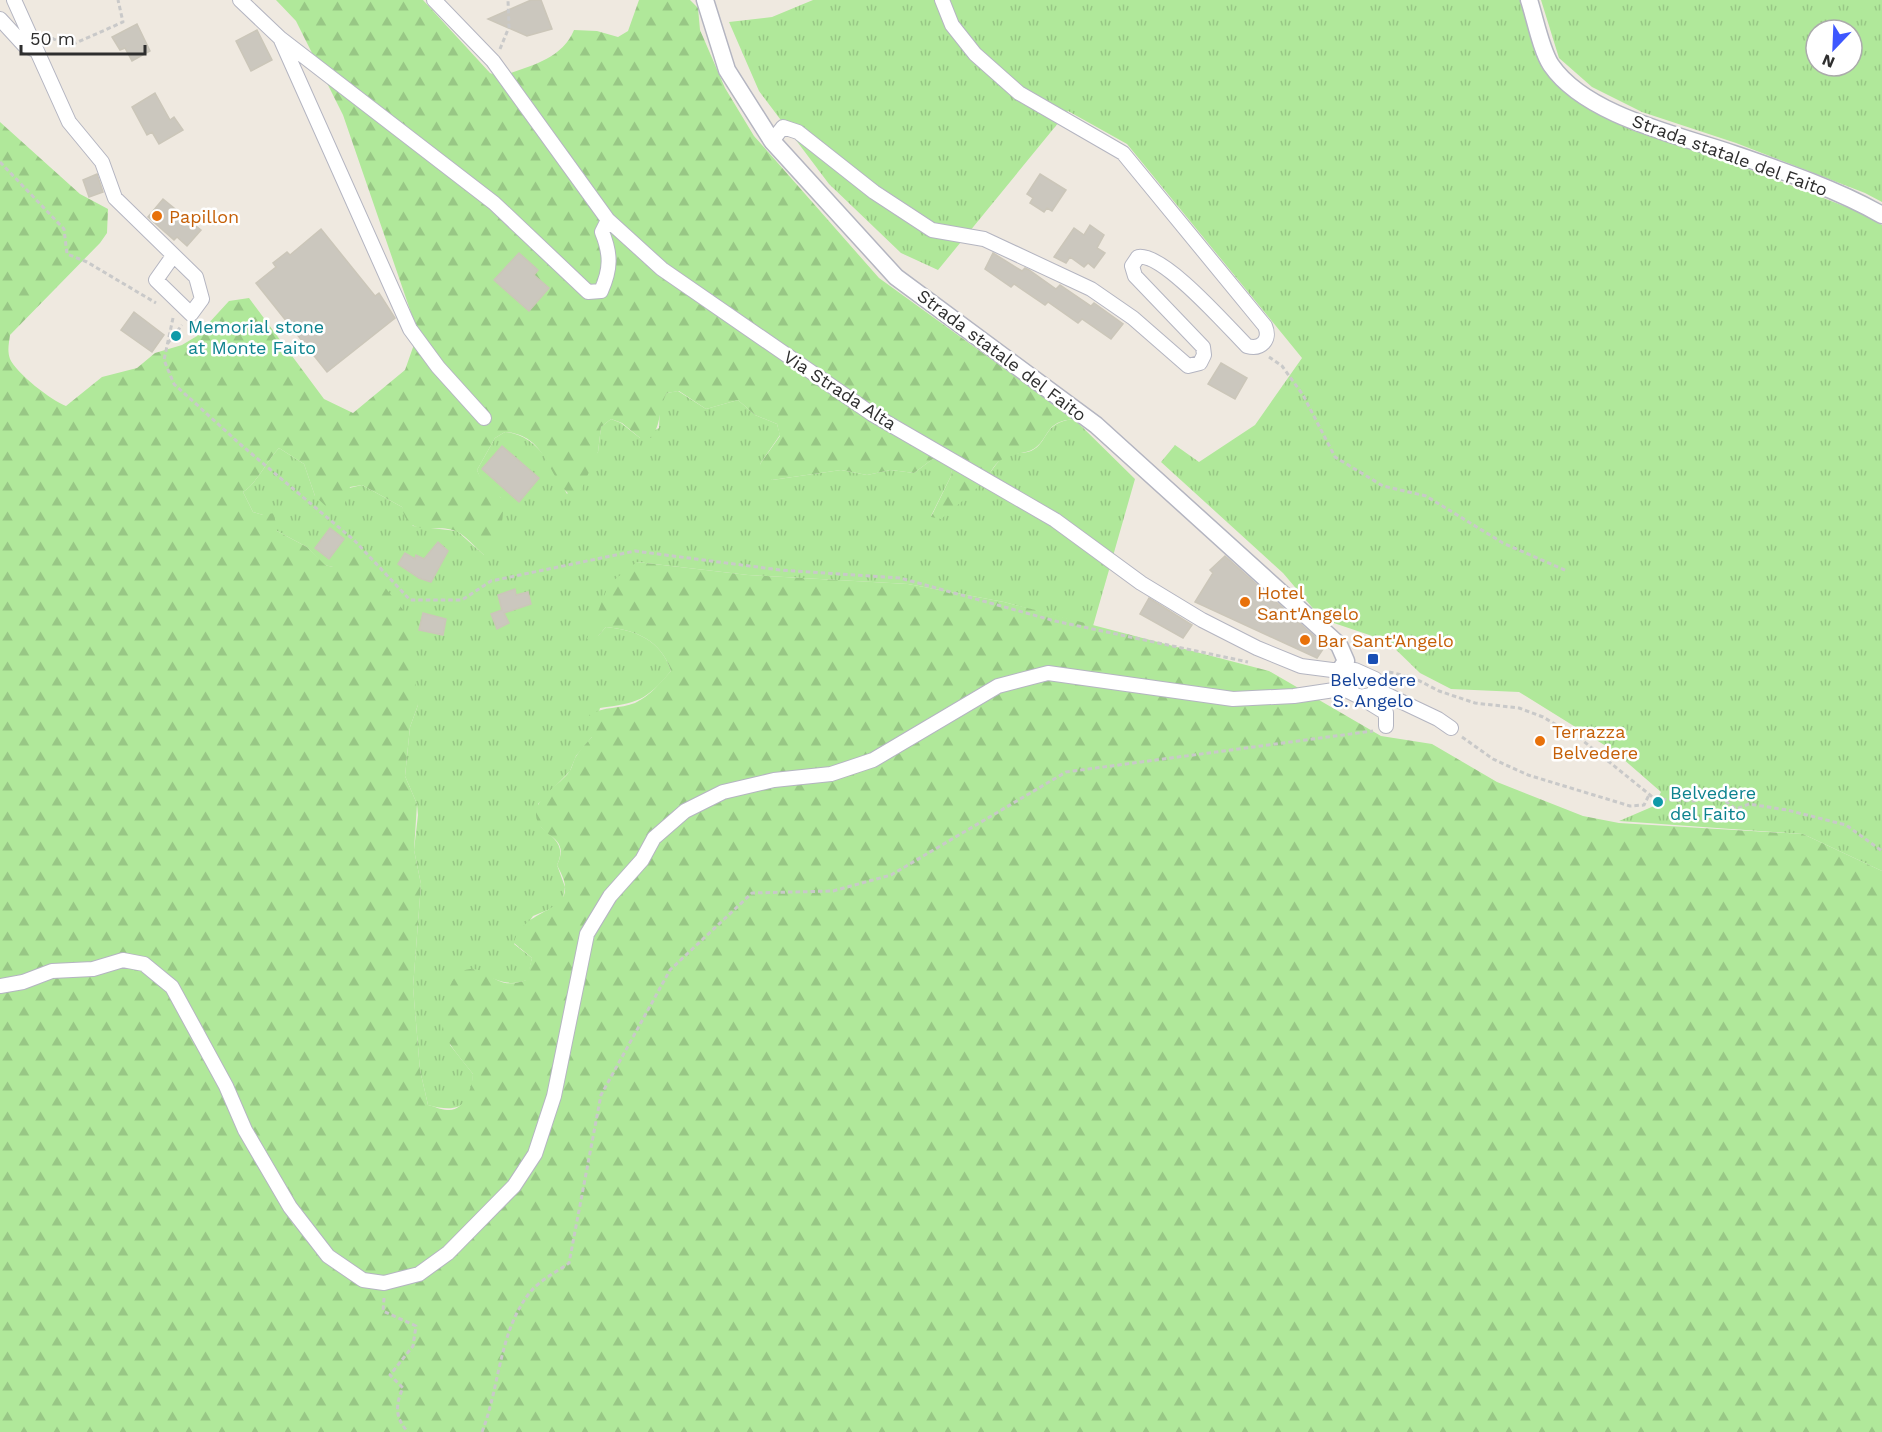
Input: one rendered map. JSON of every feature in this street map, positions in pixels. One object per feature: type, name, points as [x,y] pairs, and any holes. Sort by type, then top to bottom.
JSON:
[{"type":"street","points":[[14,0],[69,122],[102,162],[115,198],[196,278],[202,300],[191,314],[156,280],[173,256]]},
{"type":"street","points":[[240,0],[280,38],[494,203],[588,292],[601,291],[609,274],[610,251],[602,232],[608,220]]},
{"type":"street","name":"Via Strada Alta","points":[[434,0],[493,60],[608,220],[662,269],[872,414],[1055,520],[1141,583],[1257,648],[1301,666],[1355,670],[1371,677]]},
{"type":"street","name":"Strada statale del Faito","points":[[705,0],[727,70],[772,141],[897,277],[1096,425],[1339,645],[1346,661],[1336,670]]},
{"type":"street","points":[[772,141],[783,126],[798,132],[874,192],[932,230],[984,239],[1091,289],[1133,318],[1188,366],[1200,363],[1204,355],[1203,347],[1135,276],[1132,266],[1138,257],[1153,259],[1192,291],[1247,346],[1256,347],[1266,339],[1265,326],[1123,153],[1019,93],[975,54],[952,25],[942,0]]},
{"type":"street","name":"Strada statale del Faito","points":[[1529,0],[1549,63],[1560,76],[1587,96],[1637,123],[1733,153],[1861,203],[1882,215]]},
{"type":"street","points":[[0,19],[24,45],[33,45]]},
{"type":"street","points":[[280,38],[410,329],[438,367],[484,418]]},
{"type":"street","points":[[0,986],[23,982],[52,971],[93,969],[123,960],[144,964],[172,987],[226,1086],[245,1130],[290,1207],[328,1256],[363,1280],[384,1283],[419,1274],[448,1253],[514,1186],[535,1154],[551,1107],[587,934],[610,896],[642,860],[654,838],[685,811],[723,792],[774,780],[831,774],[873,759],[998,686],[1048,673],[1233,699],[1294,696],[1347,690],[1386,713],[1386,726]]},
{"type":"street","points":[[1360,697],[1371,695],[1377,690],[1378,685],[1371,677]]},
{"type":"street","points":[[1377,690],[1438,719],[1451,728]]},
{"type":"path","points":[[33,45],[38,31],[69,46],[123,22],[118,0]]},
{"type":"path","points":[[493,60],[509,27],[508,0]]},
{"type":"path","points":[[0,162],[64,229],[67,254],[87,262],[157,303]]},
{"type":"path","points":[[167,345],[191,314]]},
{"type":"path","points":[[174,316],[164,360],[174,384],[240,444],[354,541],[410,600],[462,600],[491,581],[635,551],[780,570],[900,578],[1055,621],[1244,660]]},
{"type":"path","points":[[1256,347],[1282,366],[1303,394],[1335,457],[1383,486],[1426,496],[1503,543],[1567,571]]},
{"type":"path","points":[[1371,677],[1392,672],[1414,678],[1475,704],[1519,708],[1543,717],[1582,740],[1649,794],[1661,800],[1694,801],[1716,794],[1736,809],[1749,804],[1787,810],[1846,825],[1882,851]]},
{"type":"path","points":[[482,1432],[492,1407],[509,1331],[532,1290],[569,1263],[601,1095],[670,970],[752,892],[833,891],[891,875],[1066,772],[1367,733],[1386,726]]},
{"type":"path","points":[[1451,728],[1493,759],[1553,783],[1578,788],[1630,806],[1644,805],[1649,794]]},
{"type":"path","points":[[384,1283],[383,1311],[417,1326],[413,1346],[390,1375],[403,1388],[397,1400],[397,1414],[400,1423],[408,1432]]},
{"type":"green space","points":[[276,0],[423,0],[490,73],[500,77],[553,55],[569,40],[574,30],[597,31],[618,37],[628,31],[639,0],[690,0],[698,8],[700,30],[725,88],[754,136],[879,278],[1074,419],[1053,426],[1035,448],[1001,460],[983,482],[941,519],[931,517],[951,476],[953,464],[946,456],[934,458],[914,473],[891,470],[867,475],[841,470],[772,480],[763,475],[760,464],[780,436],[777,424],[755,415],[738,400],[706,409],[679,391],[667,393],[657,427],[651,438],[640,438],[622,423],[611,419],[601,427],[598,452],[577,499],[567,492],[540,451],[531,442],[520,435],[505,432],[495,438],[477,470],[483,481],[498,494],[503,503],[503,517],[496,555],[484,555],[458,532],[450,529],[424,528],[410,524],[402,507],[362,485],[350,487],[343,509],[331,511],[315,496],[304,464],[279,448],[253,483],[243,492],[253,512],[263,515],[274,513],[277,531],[307,547],[325,565],[333,567],[352,554],[367,565],[408,616],[418,705],[410,727],[405,776],[417,804],[414,850],[421,884],[413,987],[420,1070],[428,1105],[447,1110],[459,1107],[469,1092],[473,1074],[445,1034],[442,1013],[453,980],[460,972],[470,969],[483,972],[501,982],[516,983],[526,980],[532,958],[514,943],[526,924],[559,902],[564,895],[564,881],[557,865],[560,847],[538,823],[536,815],[539,803],[565,777],[579,752],[592,737],[589,715],[600,710],[635,703],[654,689],[671,671],[661,651],[646,638],[637,634],[606,627],[598,636],[587,639],[609,584],[637,562],[748,575],[908,584],[1004,602],[1269,671],[1381,736],[1432,744],[1497,782],[1583,816],[1619,823],[1803,834],[1882,871],[1882,1432],[0,1432],[0,122],[80,194],[108,209],[107,233],[100,243],[10,335],[8,350],[10,359],[19,372],[35,386],[66,406],[102,377],[137,368],[155,353],[182,345],[197,336],[229,301],[249,298],[324,399],[353,413],[405,370],[418,333],[343,115],[296,21]]},
{"type":"green space","points":[[813,0],[1520,0],[1542,68],[1566,93],[1582,104],[1634,131],[1730,162],[1857,211],[1882,225],[1882,871],[1803,834],[1619,821],[1654,806],[1661,792],[1614,751],[1519,692],[1451,689],[1420,673],[1387,641],[1322,619],[1283,573],[1161,462],[1175,445],[1199,462],[1255,425],[1302,358],[1127,144],[1068,111],[938,270],[901,253],[829,184],[759,91],[729,22],[772,17]]},
{"type":"green space","points":[[1541,0],[1882,0],[1882,202],[1865,193],[1736,143],[1642,112],[1592,87],[1559,58]]},
{"type":"green space","points":[[678,391],[706,409],[738,400],[755,415],[777,424],[780,435],[760,464],[772,480],[841,470],[867,475],[891,470],[914,473],[934,458],[946,456],[953,464],[951,476],[931,516],[982,482],[1004,457],[1031,451],[1041,443],[1056,424],[1074,419],[1135,479],[1093,626],[1004,602],[908,584],[748,575],[637,562],[598,636],[606,627],[617,628],[646,638],[661,651],[671,671],[655,689],[640,699],[600,708],[592,737],[576,756],[570,771],[538,804],[541,827],[555,839],[560,848],[557,865],[565,887],[563,899],[555,907],[533,916],[514,944],[532,958],[527,980],[506,982],[493,979],[473,969],[450,1045],[473,1074],[470,1094],[466,1101],[455,1108],[428,1105],[420,1070],[413,987],[421,884],[414,850],[418,815],[417,804],[405,776],[410,727],[418,705],[333,567],[324,565],[307,547],[277,531],[263,515],[253,512],[243,492],[253,483],[279,448],[304,464],[315,496],[362,485],[402,507],[413,526],[457,531],[484,555],[501,498],[482,483],[477,470],[495,438],[505,432],[527,439],[543,454],[567,494],[598,452],[601,427],[611,419],[621,423],[640,438],[659,428],[660,404],[667,393]]},
{"type":"building","points":[[531,0],[541,0],[552,29],[527,36],[488,19]]},
{"type":"building","points":[[137,24],[150,51],[132,61],[125,48],[120,50],[112,37]]},
{"type":"building","points":[[257,30],[272,60],[251,71],[236,41]]},
{"type":"building","points":[[155,93],[170,120],[174,117],[183,130],[159,144],[152,132],[147,135],[132,107]]},
{"type":"building","points":[[97,174],[103,192],[89,197],[83,180]]},
{"type":"building","points":[[1040,174],[1066,190],[1052,211],[1047,208],[1044,212],[1030,203],[1033,198],[1027,194]]},
{"type":"building","points":[[163,199],[201,230],[187,246],[177,237],[174,240],[148,217]]},
{"type":"building","points":[[1090,225],[1104,235],[1097,248],[1105,253],[1094,268],[1088,263],[1084,267],[1070,257],[1066,263],[1054,257],[1074,228],[1084,235]]},
{"type":"building","points":[[321,229],[375,296],[379,293],[395,318],[327,372],[256,283],[276,267],[273,263],[287,252],[290,255]]},
{"type":"building","points":[[519,253],[538,270],[534,275],[549,288],[529,311],[494,280]]},
{"type":"building","points":[[993,253],[1022,271],[1025,268],[1029,270],[1056,289],[1060,285],[1091,306],[1094,303],[1123,324],[1111,339],[1082,319],[1078,323],[1048,302],[1045,305],[1014,284],[1011,287],[985,269]]},
{"type":"building","points":[[134,312],[164,335],[152,352],[121,330]]},
{"type":"building","points":[[1221,363],[1247,378],[1235,399],[1208,384]]},
{"type":"building","points":[[502,446],[539,478],[519,502],[482,469]]},
{"type":"building","points":[[330,528],[344,539],[329,559],[315,548]]},
{"type":"building","points":[[438,542],[448,551],[431,582],[419,578],[398,564],[405,553],[415,559],[416,555],[424,559]]},
{"type":"building","name":"Hotel Sant'Angelo","points":[[1225,556],[1325,646],[1317,658],[1195,602],[1213,573],[1210,570]]},
{"type":"building","points":[[515,589],[516,595],[528,592],[531,604],[504,613],[509,623],[497,629],[491,614],[502,610],[498,595]]},
{"type":"building","points":[[1149,598],[1192,625],[1183,638],[1140,614]]},
{"type":"building","points":[[423,613],[446,619],[443,635],[419,630]]},
{"type":"place","name":"Papillon","points":[[157,216]]},
{"type":"place","name":"Memorial stone at Monte Faito","points":[[176,336]]},
{"type":"place","name":"Hotel Sant'Angelo","points":[[1245,602]]},
{"type":"place","name":"Bar Sant'Angelo","points":[[1305,640]]},
{"type":"place","name":"Belvedere S. Angelo","points":[[1373,659]]},
{"type":"place","name":"Terrazza Belvedere","points":[[1540,741]]},
{"type":"place","name":"Belvedere del Faito","points":[[1658,802]]}]
